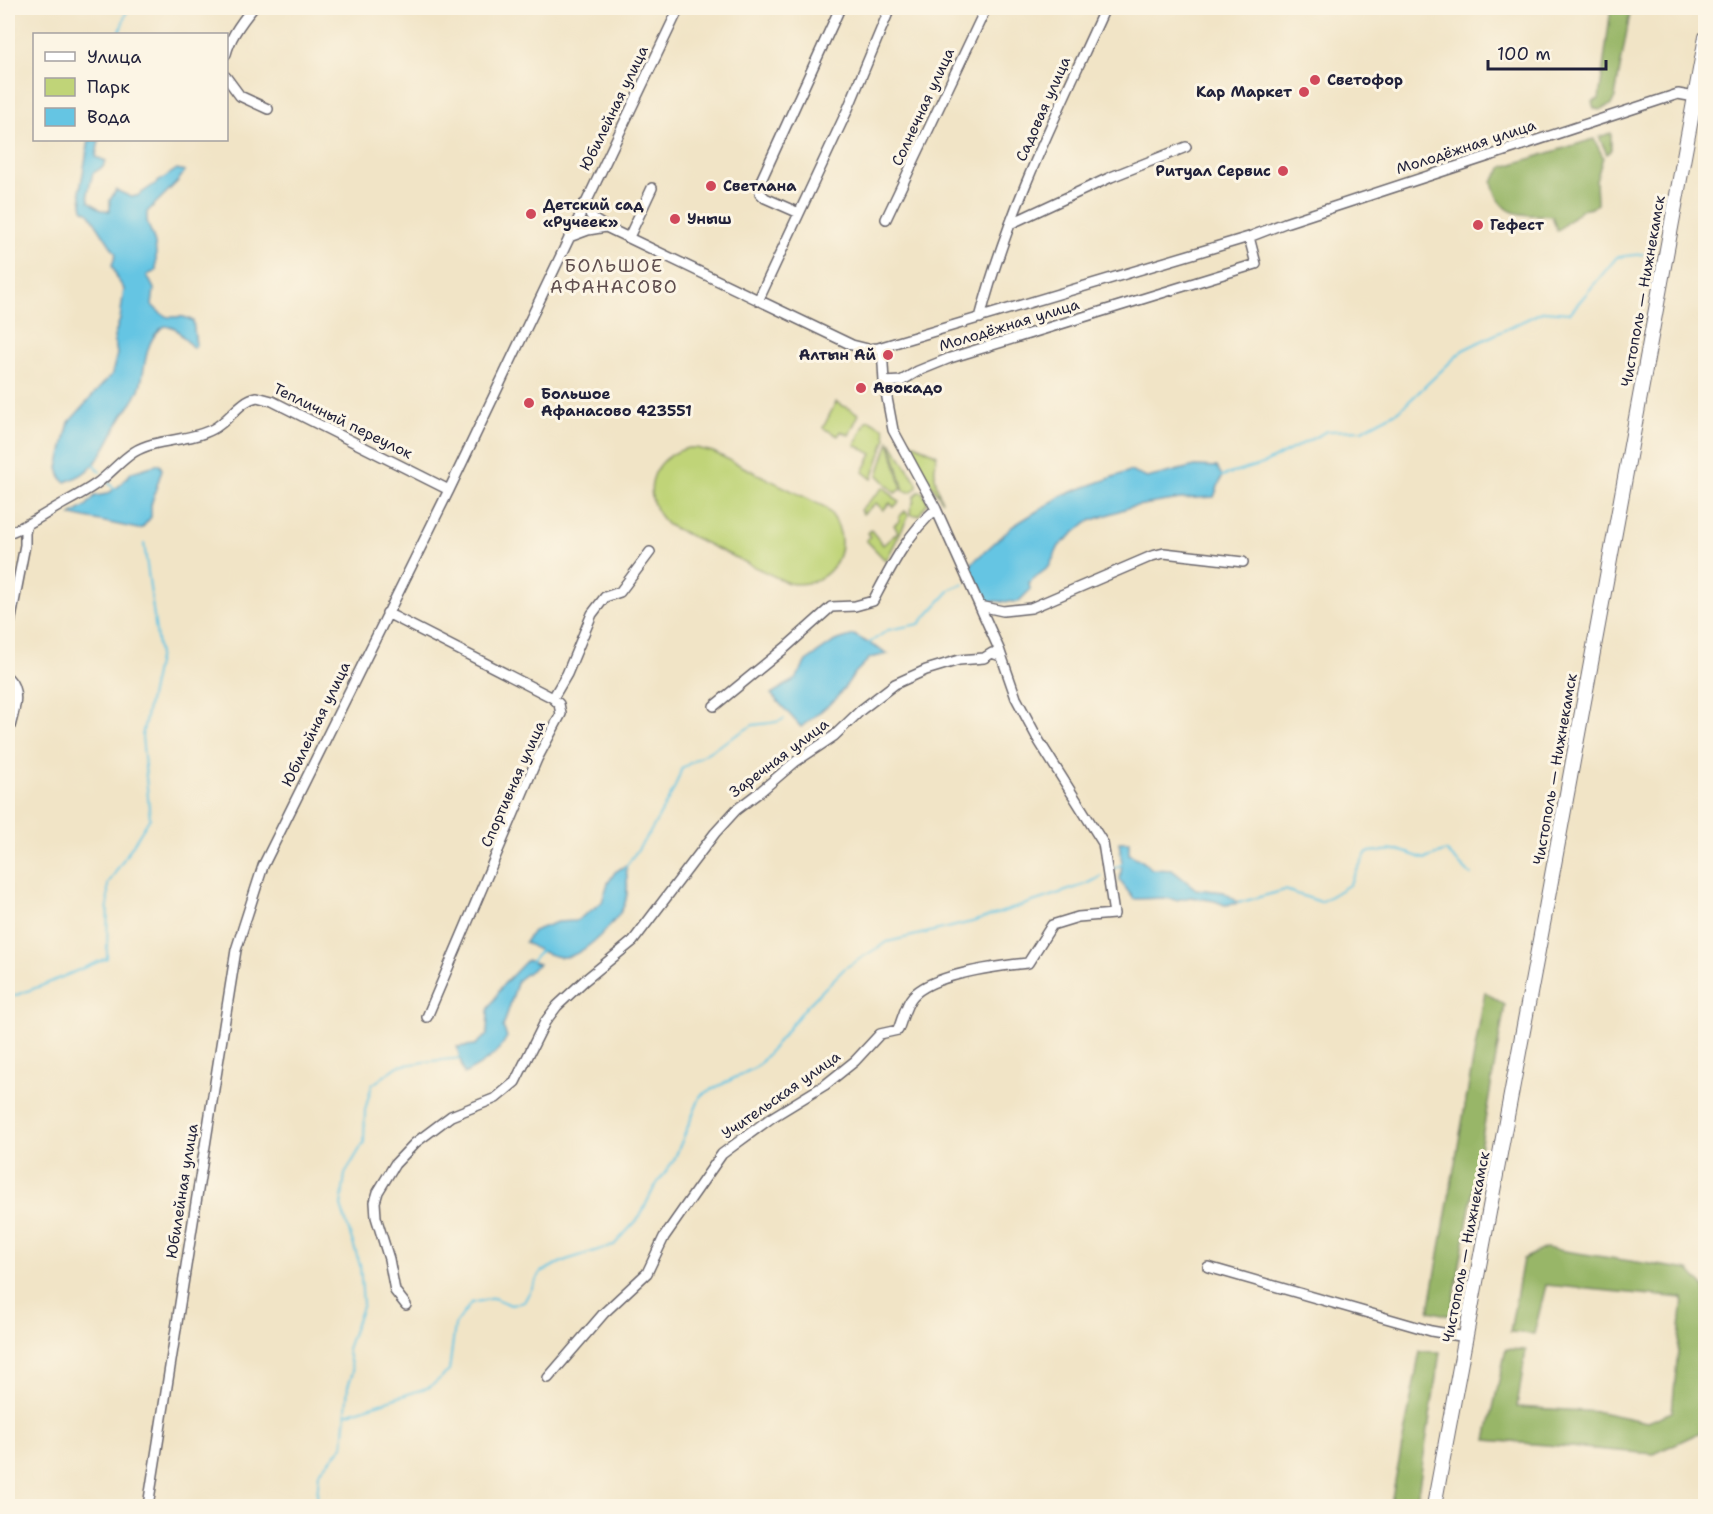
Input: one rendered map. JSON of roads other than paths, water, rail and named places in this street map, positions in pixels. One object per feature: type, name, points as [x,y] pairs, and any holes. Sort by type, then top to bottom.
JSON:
[{"type":"main road","name":"Чистополь — Нижнекамск","points":[[1434,1506],[1706,37]]},
{"type":"street","points":[[228,50],[240,23],[253,8]]},
{"type":"street","name":"Юбилейная улица","points":[[148,1506],[236,950],[263,867],[448,490],[679,8]]},
{"type":"street","points":[[799,213],[765,198],[760,193],[759,185],[840,8]]},
{"type":"street","points":[[758,301],[847,111],[890,8]]},
{"type":"street","name":"Солнечная улица","points":[[886,219],[986,8]]},
{"type":"street","name":"Садовая улица","points":[[1012,223],[1025,186],[1105,8]]},
{"type":"street","points":[[228,80],[240,96],[268,109]]},
{"type":"street","name":"Молодёжная улица","points":[[584,204],[593,219],[606,227],[758,301],[852,345],[868,348],[882,347],[1249,237],[1436,172],[1678,94],[1695,97]]},
{"type":"street","points":[[1012,223],[1111,177],[1186,147]]},
{"type":"street","points":[[629,237],[652,188]]},
{"type":"street","name":"Молодёжная улица","points":[[980,318],[1003,243],[1012,223]]},
{"type":"street","points":[[569,237],[588,230],[606,227]]},
{"type":"street","name":"Молодёжная улица","points":[[884,382],[902,381],[950,358],[1256,264],[1249,237]]},
{"type":"street","points":[[882,347],[884,382],[893,430],[936,509],[981,606],[1000,656]]},
{"type":"street","name":"Тепличный переулок","points":[[10,532],[97,484],[118,463],[136,450],[150,445],[176,441],[213,429],[225,422],[244,403],[257,397],[272,401],[448,490]]},
{"type":"street","points":[[714,706],[831,607],[855,606],[873,602],[897,556],[936,509]]},
{"type":"street","points":[[8,634],[27,524]]},
{"type":"street","points":[[10,532],[25,545]]},
{"type":"street","points":[[387,613],[553,698],[567,674],[592,614],[605,597],[620,591],[650,552]]},
{"type":"street","points":[[981,606],[1003,611],[1030,608],[1164,553],[1243,562]]},
{"type":"street","name":"Заречная улица","points":[[406,1305],[395,1291],[389,1259],[376,1217],[375,1202],[378,1192],[395,1164],[415,1143],[451,1116],[496,1098],[515,1082],[545,1022],[557,1006],[633,941],[715,833],[736,810],[795,762],[834,736],[861,710],[895,684],[926,670],[958,660],[984,658],[992,653],[1000,656]]},
{"type":"street","name":"Учительская улица","points":[[548,1378],[604,1313],[647,1273],[664,1237],[722,1154],[771,1118],[825,1085],[855,1061],[880,1034],[898,1030],[913,996],[938,981],[989,968],[1028,963],[1052,925],[1078,917],[1114,915],[1103,843],[1039,741],[1016,698],[1000,656]]},
{"type":"street","points":[[8,678],[16,688],[8,734]]},
{"type":"street","name":"Спортивная улица","points":[[428,1017],[537,759],[561,714],[559,704],[553,698]]},
{"type":"street","points":[[1208,1267],[1431,1330],[1466,1337]]},
{"type":"water","points":[[89,141],[99,141],[96,157],[106,161],[103,167],[93,173],[88,192],[89,201],[101,210],[110,211],[110,200],[116,190],[131,197],[137,196],[177,169],[185,171],[147,212],[148,225],[155,244],[156,271],[147,275],[154,289],[152,305],[164,316],[181,317],[193,321],[196,345],[193,348],[175,328],[165,326],[158,331],[147,352],[138,392],[101,455],[86,471],[65,482],[58,468],[69,422],[112,374],[117,354],[114,337],[120,319],[124,289],[112,265],[116,254],[90,214],[83,209],[80,190]]},
{"type":"water","points":[[159,464],[162,469],[151,505],[151,517],[142,528],[71,515],[86,506],[95,496],[107,494],[119,486],[132,472]]},
{"type":"water","points":[[1195,466],[1217,467],[1222,476],[1214,497],[1180,499],[1130,507],[1087,522],[1059,546],[1049,567],[1029,582],[1030,590],[1018,602],[987,601],[973,580],[971,564],[1013,526],[1063,495],[1130,471],[1147,478]]},
{"type":"water","points":[[854,635],[888,654],[870,658],[855,673],[836,699],[801,727],[771,694],[796,679],[806,661],[835,641]]},
{"type":"water","points":[[1119,842],[1129,842],[1129,854],[1152,869],[1172,870],[1196,889],[1224,892],[1239,903],[1225,905],[1191,897],[1176,900],[1134,899],[1120,881],[1122,863]]},
{"type":"water","points":[[626,865],[627,889],[622,910],[600,936],[581,951],[564,957],[554,956],[525,942],[533,931],[557,922],[576,921],[593,909],[602,902],[608,883],[615,872]]},
{"type":"water","points":[[527,960],[539,964],[518,980],[503,1027],[507,1037],[494,1054],[464,1074],[457,1047],[475,1045],[487,1035],[488,1010],[502,986]]},
{"type":"waterway","points":[[119,33],[126,13],[131,8]]},
{"type":"waterway","points":[[1219,477],[1263,464],[1327,431],[1362,430],[1400,410],[1463,350],[1544,311],[1570,313],[1617,257],[1643,254]]},
{"type":"waterway","points":[[92,462],[100,472]]},
{"type":"waterway","points":[[108,482],[116,491]]},
{"type":"waterway","points":[[8,998],[107,958],[108,884],[150,818],[142,736],[159,654],[144,543]]},
{"type":"waterway","points":[[868,644],[888,630],[919,624],[951,589],[963,584]]},
{"type":"waterway","points":[[625,868],[652,829],[674,789],[682,768],[753,725],[773,723],[784,719]]},
{"type":"waterway","points":[[1238,903],[1285,890],[1321,902],[1349,885],[1367,852],[1398,850],[1425,859],[1446,851],[1471,875]]},
{"type":"waterway","points":[[1113,869],[1123,864]]},
{"type":"waterway","points":[[346,1414],[430,1387],[449,1371],[455,1325],[471,1303],[494,1298],[511,1305],[524,1302],[541,1272],[566,1260],[614,1245],[639,1218],[654,1188],[674,1160],[701,1095],[758,1066],[806,1007],[845,968],[887,942],[972,922],[1087,884],[1102,876]]},
{"type":"waterway","points":[[530,963],[542,949]]},
{"type":"waterway","points":[[319,1506],[317,1498],[319,1473],[343,1446],[348,1386],[353,1372],[347,1349],[363,1304],[360,1265],[341,1206],[345,1174],[364,1142],[365,1110],[372,1085],[398,1066],[463,1058]]},
{"type":"place","name":"Светофор","points":[[1315,80]]},
{"type":"place","name":"Кар Маркет","points":[[1304,92]]},
{"type":"place","name":"Ритуал Сервис","points":[[1283,171]]},
{"type":"place","name":"Светлана","points":[[711,186]]},
{"type":"place","name":"Детский сад «Ручеек»","points":[[531,214]]},
{"type":"place","name":"Уныш","points":[[675,219]]},
{"type":"place","name":"Гефест","points":[[1478,225]]},
{"type":"place","name":"Алтын Ай","points":[[888,355]]},
{"type":"place","name":"Авокадо","points":[[861,388]]},
{"type":"place","name":"Большое Афанасово 423551","points":[[529,403]]},
{"type":"district","name":"БОЛЬШОЕ АФАНАСОВО","points":[[614,276]]}]
